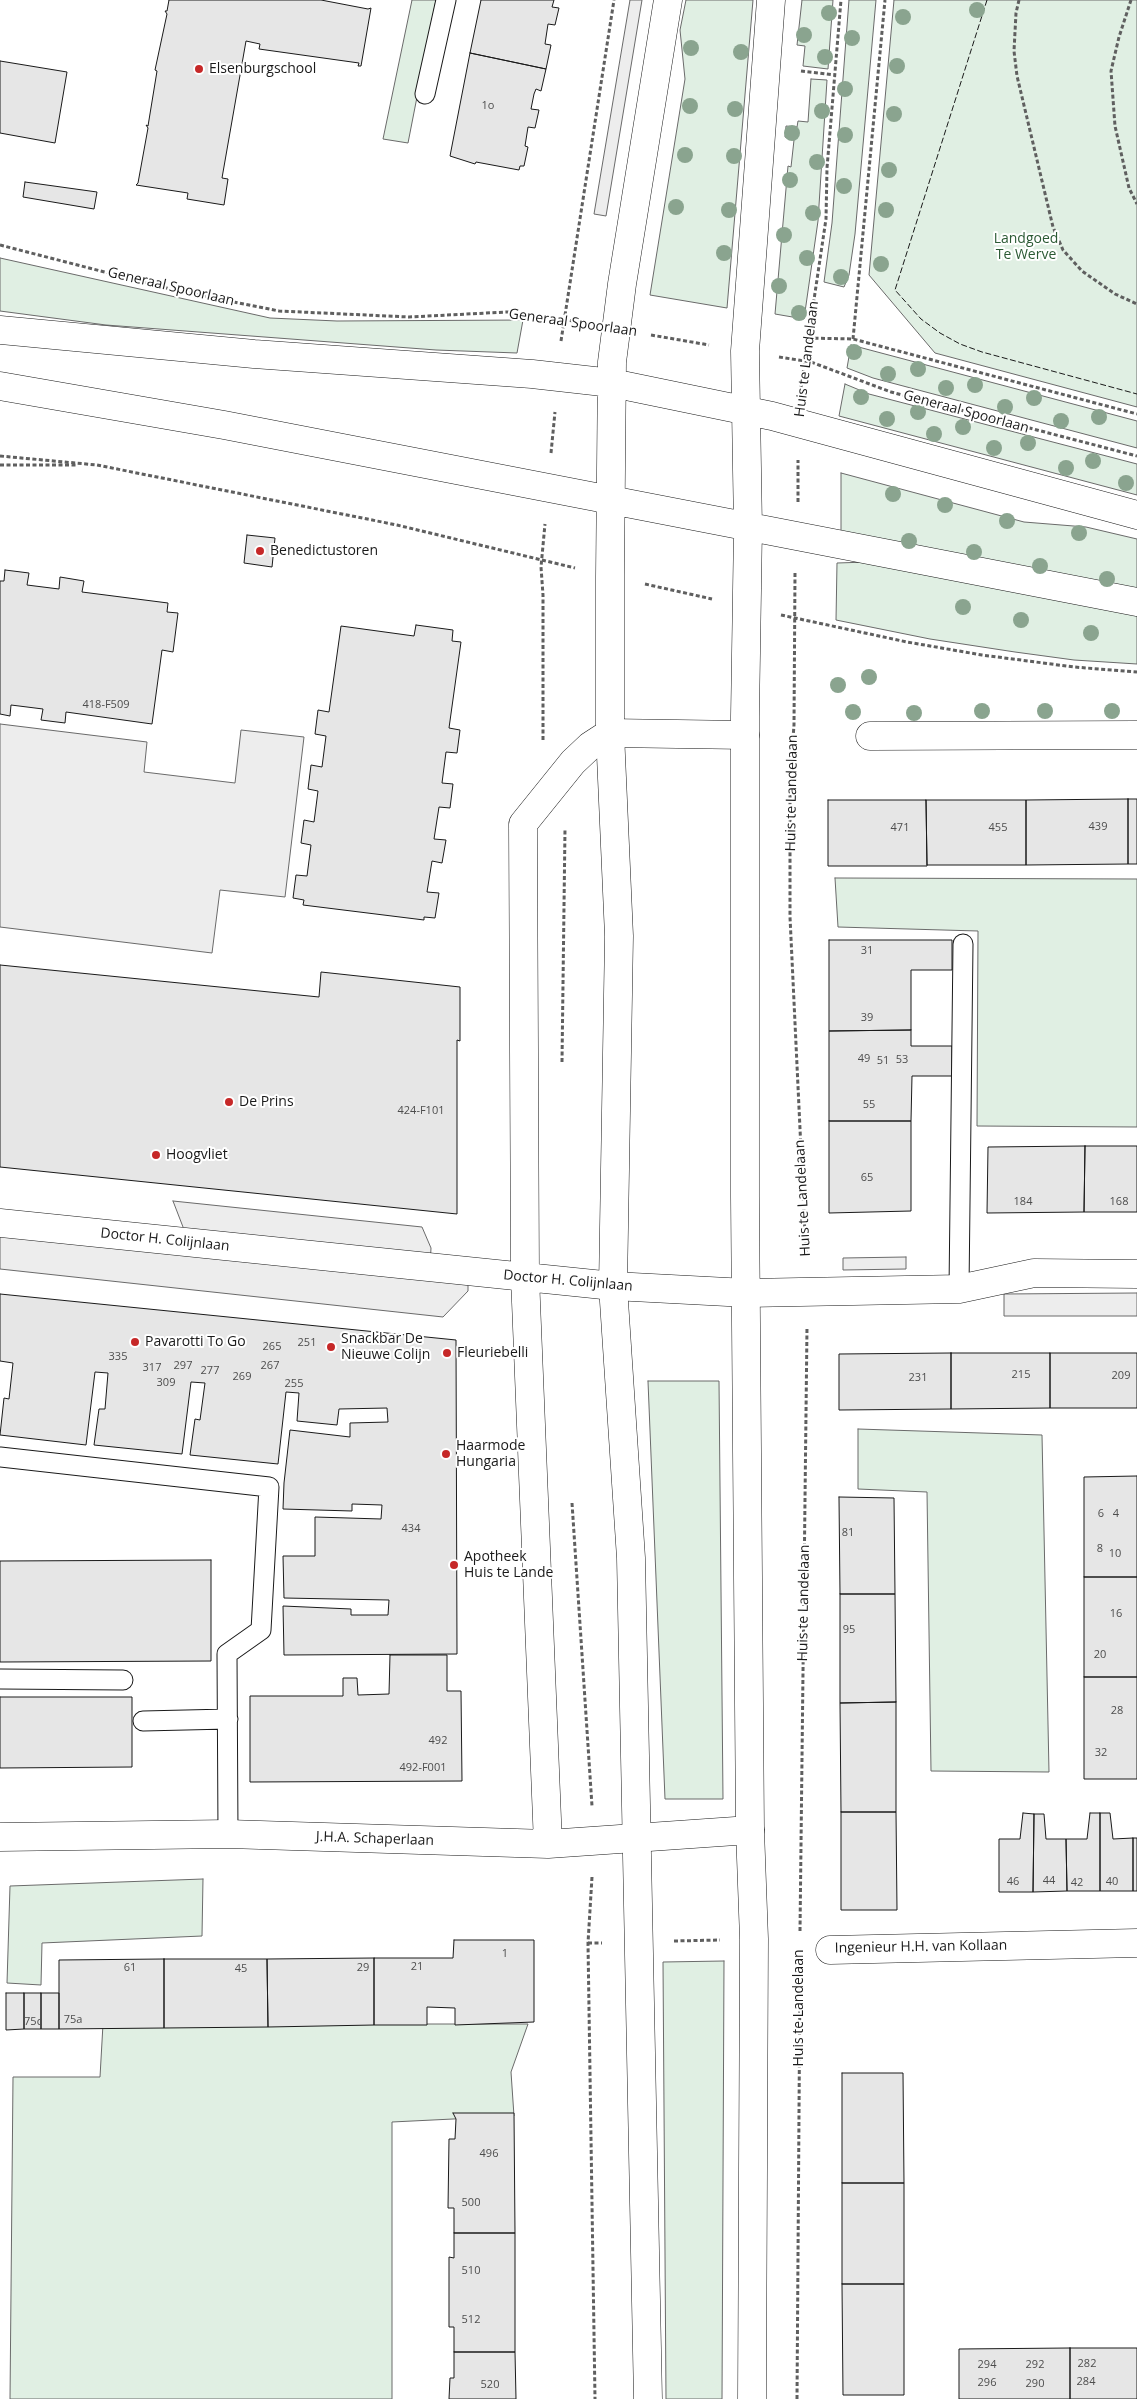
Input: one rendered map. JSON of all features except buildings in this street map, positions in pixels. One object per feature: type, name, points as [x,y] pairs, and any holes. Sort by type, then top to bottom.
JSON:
[{"type":"street","points":[[648,2399],[631,1558],[613,1286],[618,936],[610,733],[610,576],[612,383],[616,328],[668,0]]},
{"type":"street","points":[[752,2399],[754,1939],[750,1830],[745,735],[748,528],[744,409],[745,351],[771,0]]},
{"type":"street","points":[[0,330],[254,354],[558,376],[612,383],[744,409],[800,423],[1137,515]]},
{"type":"street","points":[[0,386],[224,425],[1137,602]]},
{"type":"street","points":[[548,1844],[525,1277],[524,824],[554,784],[582,753],[610,733],[745,735]]},
{"type":"street","points":[[870,736],[1137,735]]},
{"type":"street","name":"Doctor H. Colijnlaan","points":[[0,1223],[613,1286],[747,1293],[807,1294],[959,1289],[1034,1273],[1137,1274]]},
{"type":"street","name":"J.H.A. Schaperlaan","points":[[0,1837],[228,1834],[548,1844],[750,1830]]},
{"type":"street","name":"Ingenieur H.H. van Kollaan","points":[[830,1950],[1137,1943]]},
{"type":"lane","points":[[424,94],[446,0]]},
{"type":"lane","points":[[959,1289],[963,944]]},
{"type":"lane","points":[[0,1457],[269,1487],[261,1630],[227,1654],[228,1834]]},
{"type":"lane","points":[[0,1679],[122,1680]]},
{"type":"lane","points":[[143,1721],[228,1719]]},
{"type":"path","points":[[562,1065],[565,829],[543,742],[541,560],[563,319],[614,0]]},
{"type":"path","name":"Huis te Landelaan","points":[[800,1938],[807,1294],[790,917],[790,779],[794,725],[794,618],[800,423],[808,338],[826,220],[827,168],[841,0]]},
{"type":"path","points":[[853,339],[885,0]]},
{"type":"path","points":[[1019,0],[1016,13],[1014,51],[1017,76],[1053,227],[1063,250],[1082,272],[1115,294],[1137,304]]},
{"type":"path","points":[[1131,0],[1111,71],[1115,126],[1129,188],[1137,204]]},
{"type":"path","points":[[797,67],[802,72],[835,75]]},
{"type":"path","name":"Generaal Spoorlaan","points":[[0,245],[178,291],[279,311],[409,317],[506,312],[563,319],[805,362],[891,392],[1137,456]]},
{"type":"path","points":[[808,338],[853,339],[1137,414]]},
{"type":"path","points":[[0,456],[96,466],[398,525],[610,576],[907,642],[1002,658],[1074,667],[1137,672]]},
{"type":"path","points":[[0,465],[96,466]]},
{"type":"path","points":[[572,1494],[594,1840],[588,1944],[595,2399]]},
{"type":"path","name":"Ingenieur H.H. van Kollaan","points":[[800,1938],[830,1950]]},
{"type":"path","points":[[588,1944],[754,1939]]},
{"type":"path","name":"Huis te Landelaan","points":[[797,2399],[800,1967]]},
{"type":"green space","points":[[412,0],[436,0],[408,143],[383,139]]},
{"type":"green space","points":[[686,0],[753,0],[727,308],[650,295],[685,79],[680,30]]},
{"type":"green space","points":[[802,0],[833,0],[828,69],[803,66],[805,46],[797,45]]},
{"type":"green space","points":[[849,0],[876,0],[855,234],[849,275],[844,287],[824,282],[832,223]]},
{"type":"green space","name":"Landgoed Te Werve","points":[[894,0],[1137,0],[1137,407],[935,353],[869,275]]},
{"type":"green space","points":[[811,79],[827,80],[818,221],[804,319],[775,314],[788,166],[791,167],[794,140],[785,137],[786,126],[797,127],[798,121],[808,122]]},
{"type":"green space","points":[[0,258],[270,318],[337,321],[523,320],[517,353],[436,350],[106,325],[0,311]]},
{"type":"green space","points":[[851,345],[1137,421],[1137,448],[873,378],[847,368]]},
{"type":"green space","points":[[845,384],[869,394],[1137,464],[1137,495],[839,416]]},
{"type":"green space","points":[[841,473],[1024,522],[1086,527],[1137,539],[1137,591],[841,533]]},
{"type":"green space","points":[[868,562],[1137,613],[1137,664],[1074,660],[1015,652],[930,639],[836,620],[837,563]]},
{"type":"green space","points":[[835,878],[1137,879],[1137,1127],[977,1126],[978,931],[838,927]]},
{"type":"green space","points":[[648,1381],[719,1381],[723,1799],[665,1799]]},
{"type":"green space","points":[[858,1429],[1042,1435],[1049,1772],[931,1771],[927,1492],[858,1489]]},
{"type":"green space","points":[[203,1879],[202,1936],[42,1943],[41,1985],[7,1983],[10,1886]]},
{"type":"green space","points":[[724,1961],[722,2399],[666,2399],[663,1962]]},
{"type":"green space","points":[[103,2024],[528,2024],[511,2072],[514,2116],[392,2122],[392,2399],[10,2399],[13,2077],[100,2077]]},
{"type":"shaded area","points":[[630,0],[642,0],[606,216],[594,214]]},
{"type":"shaded area","points":[[0,724],[147,742],[144,772],[235,783],[241,730],[304,737],[285,897],[220,890],[212,953],[0,927]]},
{"type":"shaded area","points":[[173,1201],[422,1227],[431,1248],[430,1267],[468,1271],[468,1291],[443,1317],[0,1269],[0,1223],[183,1242],[183,1227]]},
{"type":"shaded area","points":[[906,1257],[906,1269],[843,1270],[843,1258]]},
{"type":"shaded area","points":[[1137,1293],[1137,1316],[1004,1316],[1004,1294]]},
{"type":"fence","points":[[987,0],[895,290],[921,319],[940,333],[960,344],[982,352],[1137,394]]},
{"type":"place","name":"Elsenburgschool","points":[[199,69]]},
{"type":"place","name":"Benedictustoren","points":[[260,551]]},
{"type":"place","name":"De Prins","points":[[229,1102]]},
{"type":"place","name":"Hoogvliet","points":[[156,1155]]},
{"type":"place","name":"Pavarotti To Go","points":[[135,1342]]},
{"type":"place","name":"Snackbar De Nieuwe Colijn","points":[[331,1347]]},
{"type":"place","name":"Fleuriebelli","points":[[447,1353]]},
{"type":"place","name":"Haarmode Hungaria","points":[[446,1454]]},
{"type":"place","name":"Apotheek Huis te Lande","points":[[454,1565]]}]
